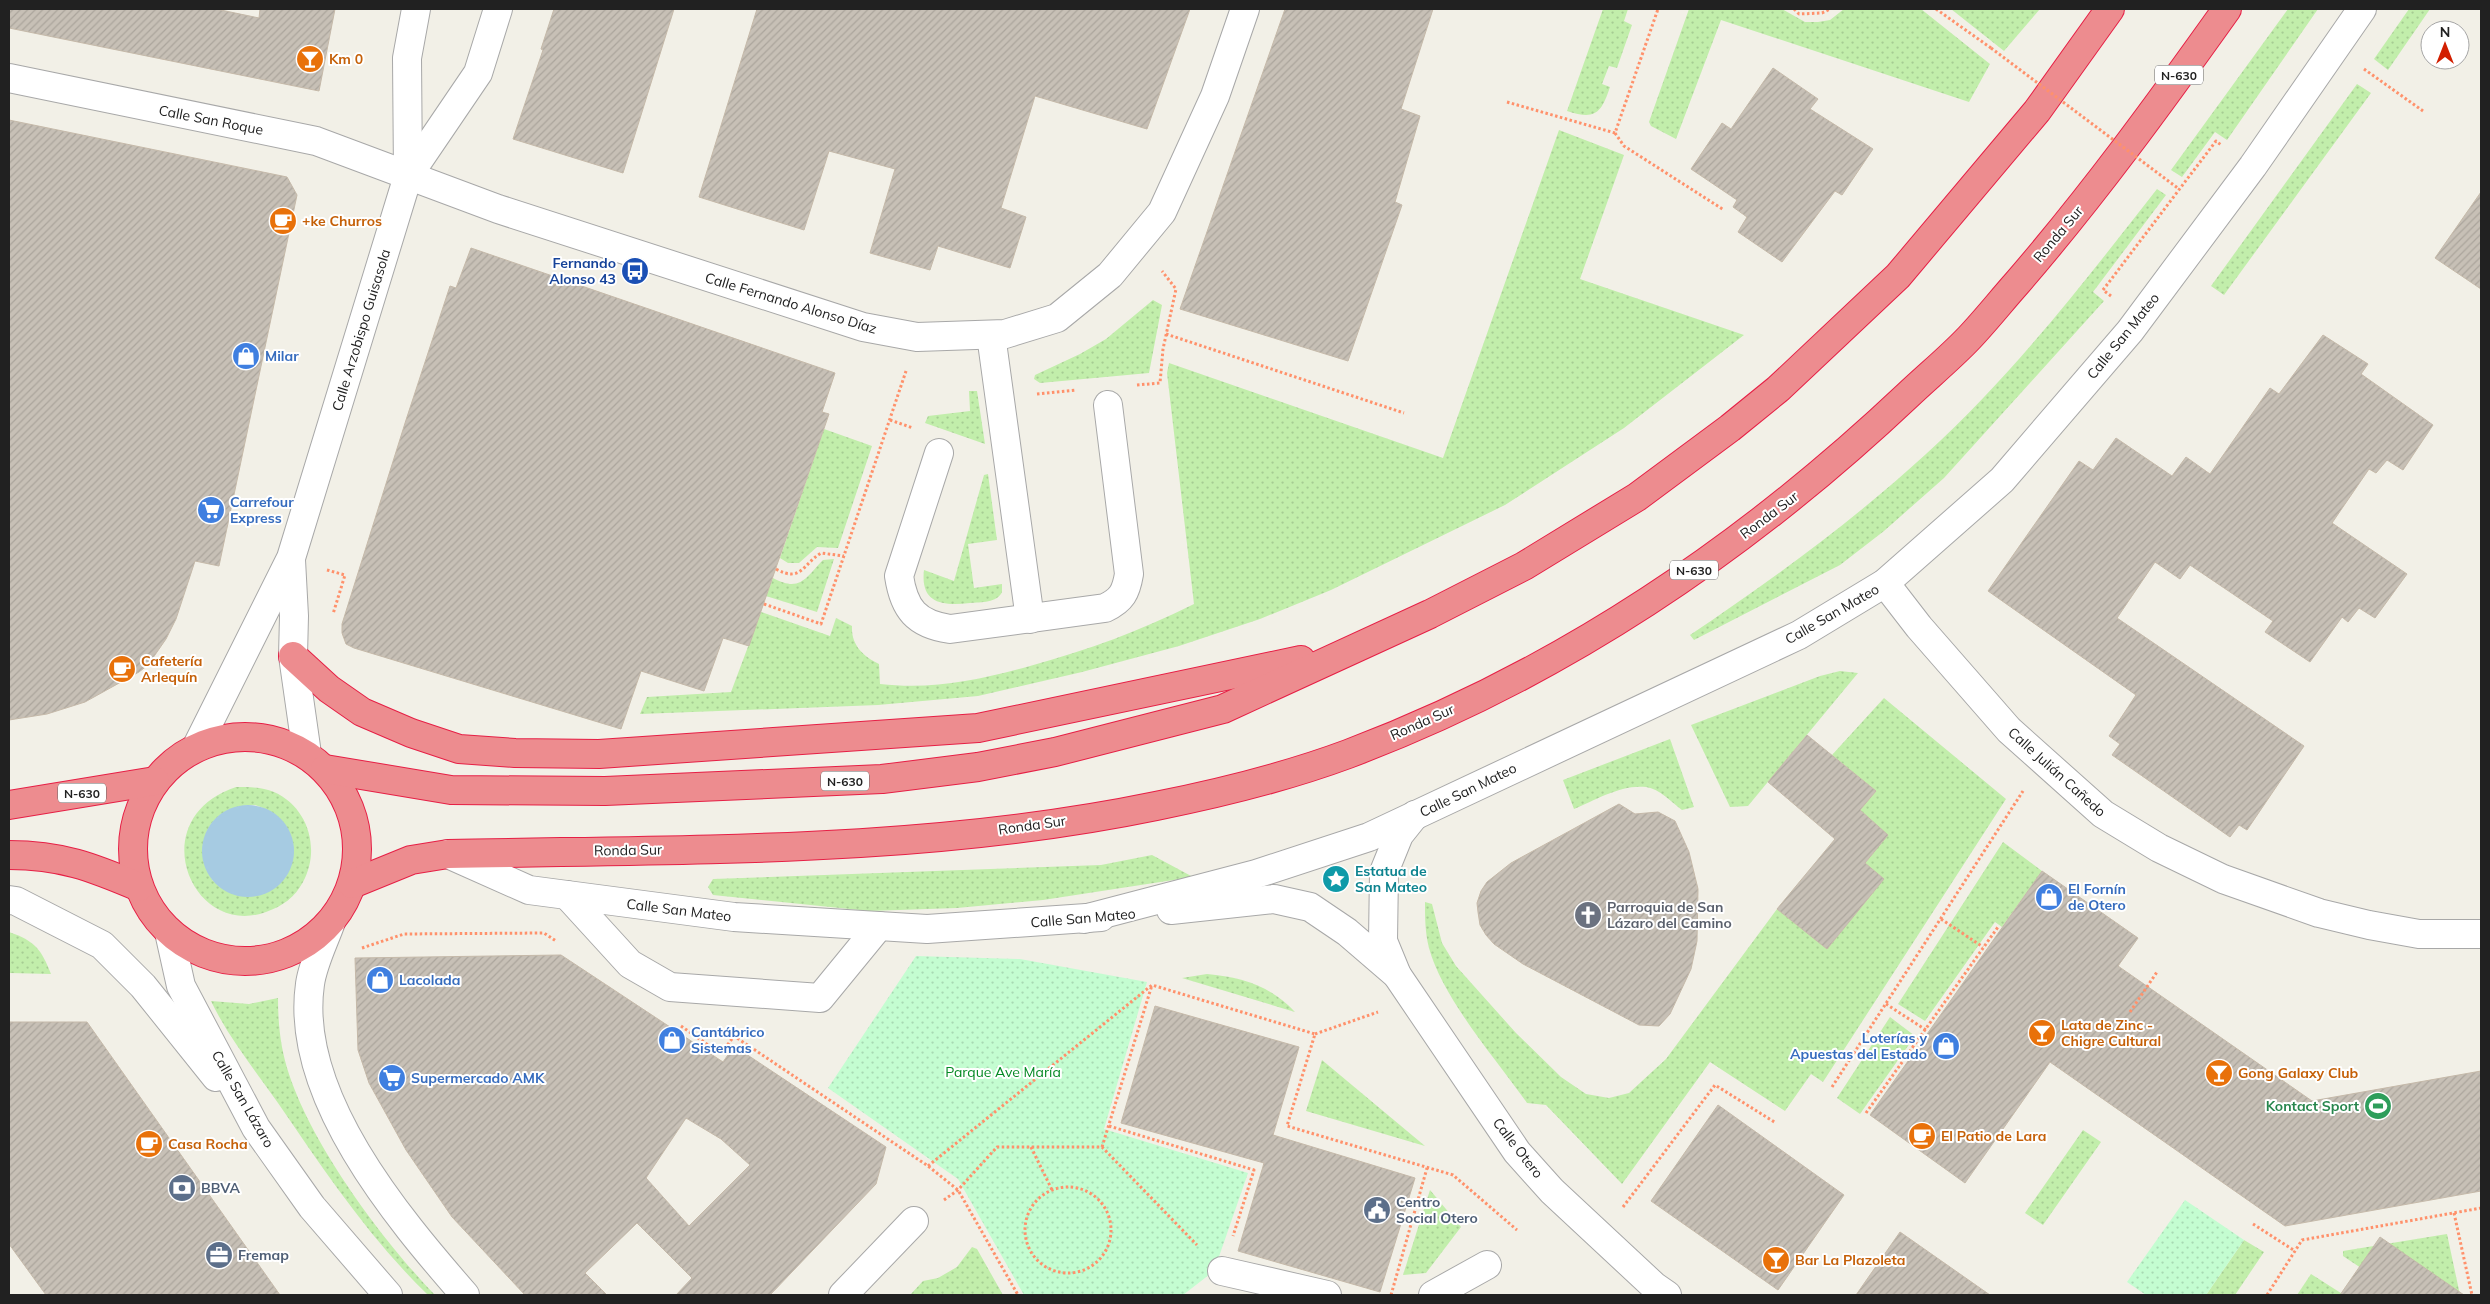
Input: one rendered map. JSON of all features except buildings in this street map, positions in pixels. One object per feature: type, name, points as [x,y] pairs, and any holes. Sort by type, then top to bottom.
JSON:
[{"type":"highway","name":"N-630","points":[[316,762],[450,790],[605,792],[882,779],[978,767],[1055,752],[1223,709],[1430,614],[1524,566],[1637,497],[1730,428],[1778,389],[1898,276],[2037,111],[2110,9]]},
{"type":"highway","name":"Ronda Sur","points":[[352,884],[411,860],[448,854],[778,847],[906,841],[1035,826],[1153,807],[1272,779],[1346,754],[1424,723],[1495,688],[1639,607],[1684,578],[1790,500],[1878,423],[1970,338],[2047,248],[2120,158],[2227,9]]},
{"type":"highway","points":[[293,656],[329,689],[362,712],[411,733],[459,749],[515,753],[600,754],[978,728],[1347,651]]},
{"type":"highway","points":[[234,736],[272,739],[316,762],[344,794],[355,823],[358,853],[352,884],[344,904],[331,922],[303,946],[270,958],[234,961],[199,951],[168,932],[151,911],[139,887],[132,850],[137,813],[155,781],[174,761],[197,746],[234,736]]},
{"type":"highway","name":"N-630","points":[[9,805],[155,781]]},
{"type":"highway","points":[[9,855],[60,858],[92,866],[139,887]]},
{"type":"street","name":"Calle Arzobispo Guisasola","points":[[197,746],[291,558],[408,176],[406,58],[416,9]]},
{"type":"street","points":[[408,176],[478,73],[498,9]]},
{"type":"street","name":"Calle Fernando Alonso Díaz","points":[[408,176],[508,212],[863,327],[918,337],[1005,334],[1057,318],[1110,275],[1162,212],[1211,105],[1245,9]]},
{"type":"street","name":"Calle San Mateo","points":[[1397,975],[1383,941],[1384,872],[1399,835],[1416,813],[1799,635],[1885,583],[2002,480],[2130,331],[2252,166],[2362,9]]},
{"type":"street","name":"Calle San Roque","points":[[9,78],[316,141],[408,176]]},
{"type":"street","points":[[991,335],[1030,619]]},
{"type":"street","points":[[939,453],[899,576],[902,596],[914,614],[931,626],[950,629],[1104,608],[1116,603],[1126,592],[1130,574],[1108,405]]},
{"type":"street","name":"Calle Arzobispo Guisasola","points":[[291,558],[294,616],[293,656],[316,762]]},
{"type":"street","name":"Calle Julián Cañedo","points":[[1885,583],[1919,627],[2009,730],[2102,814],[2159,848],[2223,879],[2319,913],[2369,925],[2420,934],[2481,934]]},
{"type":"street","points":[[1084,919],[1256,874],[1369,836],[1416,813]]},
{"type":"street","name":"Calle San Mateo","points":[[448,854],[529,890],[734,917],[927,929],[1084,919],[1274,899],[1310,907],[1347,932],[1397,975]]},
{"type":"street","points":[[567,895],[630,964],[670,987],[820,998],[879,926]]},
{"type":"street","points":[[9,900],[16,901],[102,946],[143,986],[256,1128]]},
{"type":"street","points":[[331,922],[310,982],[309,1007],[311,1046],[329,1098],[368,1173],[420,1243],[465,1295]]},
{"type":"street","name":"Calle San Lázaro","points":[[168,932],[181,986],[256,1128],[312,1207],[388,1295]]},
{"type":"street","name":"Calle Otero","points":[[1397,975],[1517,1152],[1552,1191],[1654,1286],[1667,1295]]},
{"type":"street","points":[[843,1295],[914,1222]]},
{"type":"street","points":[[1433,1295],[1487,1265]]},
{"type":"street","points":[[1222,1271],[1310,1293]]},
{"type":"path","points":[[1615,133],[1658,9]]},
{"type":"path","points":[[1794,9],[1799,14],[1822,13],[1830,9]]},
{"type":"path","points":[[1936,9],[2179,189],[2210,150]]},
{"type":"path","points":[[2335,48],[2423,111]]},
{"type":"path","points":[[1507,102],[1615,133],[1624,146],[1724,210]]},
{"type":"path","points":[[1137,242],[1176,289],[1160,373]]},
{"type":"path","points":[[1166,334],[1404,413]]},
{"type":"path","points":[[764,604],[821,624],[918,337]]},
{"type":"path","points":[[776,569],[782,573],[795,574],[801,572],[821,553],[844,556]]},
{"type":"path","points":[[291,558],[344,575],[332,618]]},
{"type":"path","points":[[1832,1087],[2043,760]]},
{"type":"path","points":[[1941,919],[1983,947]]},
{"type":"path","points":[[1866,1113],[1998,927]]},
{"type":"path","points":[[361,948],[404,934],[544,933],[560,944]]},
{"type":"path","points":[[2130,1012],[2157,972]]},
{"type":"path","points":[[1152,985],[1315,1034],[1414,1000]]},
{"type":"path","points":[[1102,1147],[1152,985]]},
{"type":"path","points":[[928,1166],[1152,985]]},
{"type":"path","points":[[1886,1004],[1926,1030]]},
{"type":"path","points":[[673,1021],[721,1054],[734,1036],[928,1166],[958,1190],[1018,1295]]},
{"type":"path","points":[[1315,1034],[1287,1126],[1453,1175],[1517,1230]]},
{"type":"path","points":[[1601,1236],[1715,1085],[1776,1123]]},
{"type":"path","points":[[958,1190],[997,1147],[1102,1147],[1222,1271],[1254,1170],[1109,1126]]},
{"type":"path","points":[[1031,1147],[1052,1190]]},
{"type":"path","points":[[1391,1295],[1427,1168]]},
{"type":"path","points":[[1063,1188],[1084,1190],[1095,1196],[1103,1205],[1107,1214],[1110,1234],[1104,1253],[1094,1264],[1083,1269],[1056,1271],[1044,1266],[1032,1256],[1026,1242],[1028,1214],[1040,1196],[1052,1190],[1063,1188]]},
{"type":"path","points":[[2267,1295],[2302,1240],[2481,1208]]},
{"type":"path","points":[[2454,1213],[2472,1295]]},
{"type":"path","points":[[2253,1224],[2295,1251]]},
{"type":"green space","points":[[1603,9],[1628,9],[1624,21],[1632,25],[1617,68],[1609,66],[1602,84],[1610,87],[1600,109],[1591,114],[1577,114],[1567,111]]},
{"type":"green space","points":[[1689,9],[1782,9],[1805,22],[1818,22],[1830,20],[1844,9],[1921,9],[1990,64],[1969,102],[1721,20],[1676,139],[1651,126],[1649,122]]},
{"type":"green space","points":[[1951,9],[2040,9],[2004,51]]},
{"type":"green space","points":[[2288,9],[2318,9],[2227,140],[2215,132],[2182,177],[2171,170]]},
{"type":"green space","points":[[2409,9],[2430,9],[2422,20],[2420,20],[2420,24],[2388,70],[2374,59]]},
{"type":"green space","points":[[2357,84],[2371,93],[2224,295],[2211,286]]},
{"type":"green space","points":[[1559,130],[1624,155],[1580,279],[1744,335],[1624,428],[1505,505],[1331,590],[1260,619],[1179,646],[1082,672],[978,696],[878,705],[640,714],[647,697],[731,692],[761,612],[830,636],[836,618],[852,626],[852,633],[859,649],[879,664],[880,684],[919,686],[974,679],[1051,660],[1134,631],[1194,604],[1167,373],[1169,363],[1443,458]]},
{"type":"green space","points":[[2157,189],[2166,195],[2093,292],[2104,301],[1944,478],[1884,531],[1840,565],[1694,640],[1690,635],[1751,593],[1841,526],[1898,479],[1958,424],[2047,326]]},
{"type":"green space","points":[[1153,300],[1162,305],[1149,373],[1040,383],[1034,379],[1035,375],[1080,354],[1106,339]]},
{"type":"green space","points":[[969,391],[977,391],[985,444],[925,423],[928,416],[970,411]]},
{"type":"green space","points":[[824,429],[872,446],[838,548],[817,547],[799,563],[788,563],[780,558]]},
{"type":"green space","points":[[988,474],[997,540],[968,544],[974,588],[1002,584],[1002,592],[1000,596],[993,600],[984,602],[951,604],[935,600],[926,590],[924,570],[954,581],[984,475]]},
{"type":"green space","points":[[834,559],[817,612],[766,596],[773,578],[790,584],[797,583],[807,577],[823,560]]},
{"type":"green space","points":[[1840,671],[1858,673],[1748,806],[1730,807],[1691,725],[1820,676]]},
{"type":"green space","points":[[1884,698],[2006,799],[1823,1082],[1811,1074],[1785,1111],[1710,1062],[1622,1184],[1546,1105],[1527,1103],[1458,1008],[1446,988],[1429,948],[1425,902],[1432,904],[1442,943],[1456,966],[1516,1033],[1561,1077],[1586,1094],[1609,1098],[1629,1093],[1666,1059],[1777,909],[1827,949],[1884,879],[1865,863],[1888,835],[1860,810],[1876,791],[1832,755]]},
{"type":"green space","points":[[1670,739],[1694,807],[1682,810],[1656,790],[1637,787],[1618,790],[1574,809],[1563,780]]},
{"type":"green space","points":[[236,787],[251,787],[274,792],[286,799],[295,808],[303,818],[308,830],[311,856],[303,882],[288,900],[266,912],[239,916],[216,908],[199,892],[188,871],[184,847],[190,823],[207,802]],"holes":[[[255,805],[279,818],[286,828],[291,838],[293,850],[292,862],[278,885],[213,881],[206,867],[204,853],[204,840],[208,828],[226,811],[239,807]]]},
{"type":"green space","points":[[2003,842],[2042,871],[2002,927],[1995,922],[1925,1021],[1898,1004]]},
{"type":"green space","points":[[1152,855],[1193,877],[1043,900],[957,908],[869,911],[713,895],[708,887],[713,879],[1101,865]]},
{"type":"green space","points":[[9,932],[25,939],[36,947],[44,958],[51,974],[9,973]]},
{"type":"green space","name":"Parque Ave María","points":[[916,956],[1020,959],[1147,982],[1104,1129],[1248,1173],[1214,1271],[1183,1295],[1024,1295],[958,1179],[828,1088]]},
{"type":"green space","points":[[1207,974],[1255,984],[1286,1003],[1295,1012],[1182,978]]},
{"type":"green space","points":[[278,998],[282,1047],[290,1078],[304,1111],[322,1145],[366,1212],[413,1271],[435,1295],[428,1295],[407,1273],[348,1203],[242,1053],[211,1001],[249,1004]]},
{"type":"green space","points":[[1890,1017],[1915,1036],[1860,1114],[1837,1098]]},
{"type":"green space","points":[[1322,1060],[1425,1146],[1306,1111]]},
{"type":"green space","points":[[2083,1130],[2101,1142],[2043,1225],[2025,1213]]},
{"type":"green space","points":[[1430,1190],[1461,1227],[1426,1273],[1403,1275]]},
{"type":"green space","points":[[2185,1200],[2244,1240],[2206,1295],[2146,1295],[2127,1282]]},
{"type":"green space","points":[[2447,1234],[2460,1295],[2437,1295],[2445,1283],[2373,1276],[2343,1256],[2343,1251]]},
{"type":"green space","points":[[2244,1240],[2264,1252],[2235,1295],[2206,1295]]},
{"type":"green space","points":[[972,1247],[977,1249],[1003,1295],[910,1295],[923,1281],[938,1278],[957,1267]]},
{"type":"green space","points":[[2311,1274],[2344,1295],[2297,1295]]},
{"type":"water","points":[[248,805],[265,809],[280,819],[290,834],[294,851],[290,868],[280,883],[265,893],[248,897],[231,893],[216,883],[206,868],[202,851],[206,834],[216,819],[231,809]]},
{"type":"place","name":"Km 0","points":[[310,59]]},
{"type":"place","name":"+ke Churros","points":[[283,221]]},
{"type":"place","name":"Fernando Alonso 43","points":[[635,271]]},
{"type":"place","name":"Milar","points":[[246,356]]},
{"type":"place","name":"Carrefour Express","points":[[211,510]]},
{"type":"place","name":"Cafetería Arlequín","points":[[122,669]]},
{"type":"place","name":"Estatua de San Mateo","points":[[1336,879]]},
{"type":"place","name":"El Fornín de Otero","points":[[2049,897]]},
{"type":"place","name":"Parroquia de San Lázaro del Camino","points":[[1588,915]]},
{"type":"place","name":"Lacolada","points":[[380,980]]},
{"type":"place","name":"Lata de Zinc - Chigre Cultural","points":[[2042,1033]]},
{"type":"place","name":"Cantábrico Sistemas","points":[[672,1040]]},
{"type":"place","name":"Loterías y Apuestas del Estado","points":[[1946,1046]]},
{"type":"place","name":"Gong Galaxy Club","points":[[2219,1073]]},
{"type":"place","name":"Supermercado AMK","points":[[392,1078]]},
{"type":"place","name":"Kontact Sport","points":[[2378,1106]]},
{"type":"place","name":"El Patio de Lara","points":[[1922,1136]]},
{"type":"place","name":"Casa Rocha","points":[[149,1144]]},
{"type":"place","name":"BBVA","points":[[182,1188]]},
{"type":"place","name":"Centro Social Otero","points":[[1377,1210]]},
{"type":"place","name":"Fremap","points":[[219,1255]]},
{"type":"place","name":"Bar La Plazoleta","points":[[1776,1260]]}]
